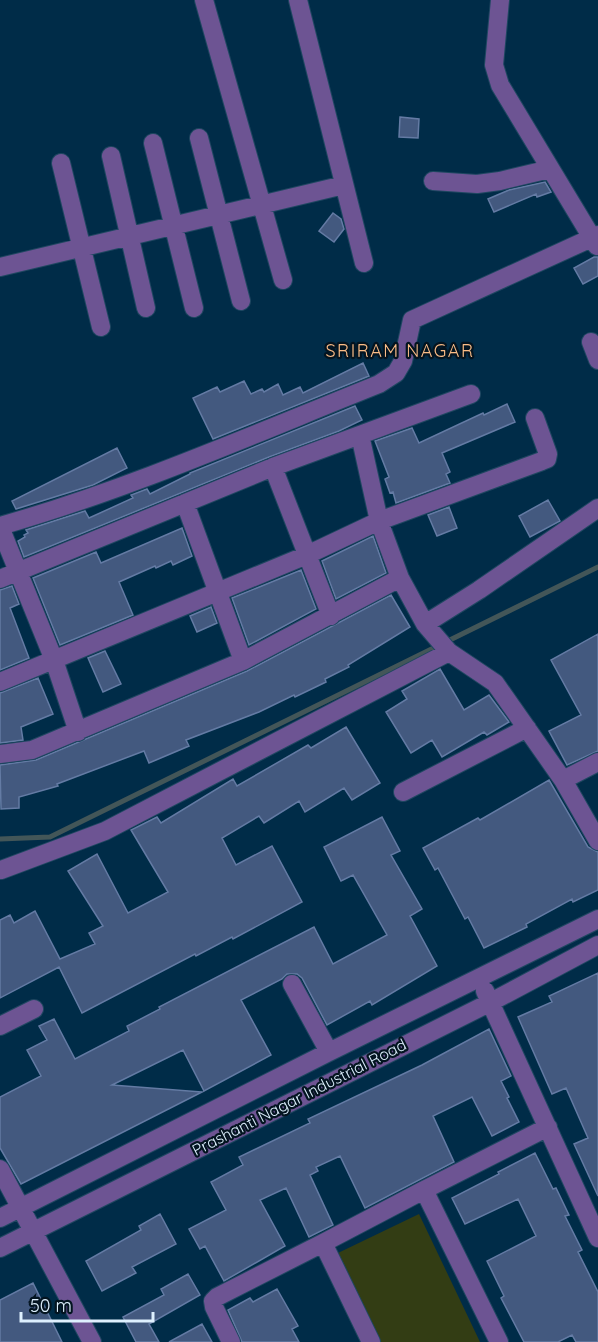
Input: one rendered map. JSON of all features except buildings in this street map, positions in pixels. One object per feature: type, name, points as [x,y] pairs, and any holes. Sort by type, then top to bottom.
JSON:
[{"type":"street","points":[[204,0],[283,280]]},
{"type":"street","points":[[298,0],[364,263]]},
{"type":"street","points":[[78,732],[54,660],[0,526],[47,513],[178,465],[380,384],[396,373],[403,361],[412,320],[596,240],[500,85],[494,65],[500,0]]},
{"type":"street","points":[[199,138],[241,301]]},
{"type":"street","points":[[153,143],[194,308]]},
{"type":"street","points":[[111,156],[146,308]]},
{"type":"street","points":[[61,163],[101,327]]},
{"type":"street","points":[[433,181],[489,183],[550,169]]},
{"type":"street","points":[[0,267],[344,185]]},
{"type":"street","points":[[591,342],[598,360]]},
{"type":"street","points":[[0,579],[273,467],[471,394]]},
{"type":"street","points":[[0,682],[307,555],[379,521],[547,459],[548,454],[535,418]]},
{"type":"street","points":[[360,435],[379,521],[400,578],[425,624],[447,650],[495,683],[563,780],[598,841]]},
{"type":"street","points":[[273,467],[331,616]]},
{"type":"street","points":[[185,503],[243,661]]},
{"type":"street","points":[[425,624],[479,590],[598,508]]},
{"type":"street","points":[[0,754],[32,750],[243,661],[400,578]]},
{"type":"street","points":[[1,870],[105,831],[447,650]]},
{"type":"street","points":[[403,792],[527,728]]},
{"type":"street","points":[[563,780],[598,762]]},
{"type":"street","name":"Prashanti Nagar Industrial Road","points":[[0,1218],[598,919]]},
{"type":"street","name":"Prashanti Nagar Industrial Road","points":[[0,1248],[491,1002],[598,945]]},
{"type":"street","points":[[479,979],[598,1238]]},
{"type":"street","points":[[292,984],[328,1052]]},
{"type":"street","points":[[0,1026],[34,1009]]},
{"type":"street","points":[[231,1342],[214,1306],[213,1301],[217,1298],[548,1127]]},
{"type":"street","points":[[0,1169],[92,1342]]},
{"type":"street","points":[[424,1190],[499,1342]]},
{"type":"street","points":[[323,1243],[371,1342]]},
{"type":"green space","points":[[419,1214],[480,1342],[380,1342],[338,1253]]},
{"type":"waterway","points":[[0,839],[50,837],[598,567]]},
{"type":"district","name":"SRIRAM NAGAR","points":[[400,351]]}]
